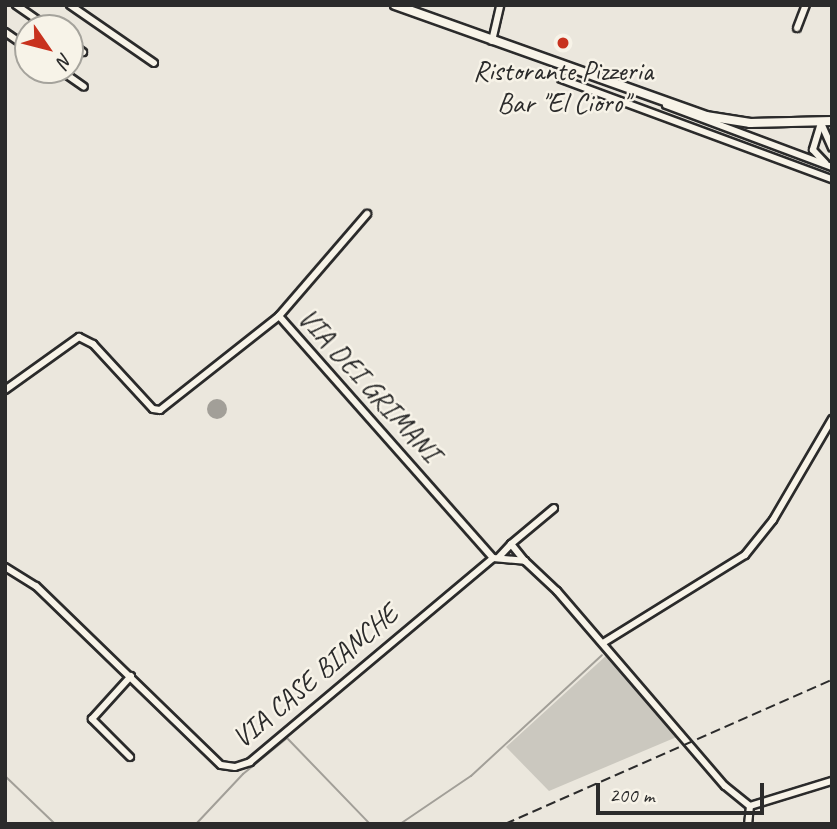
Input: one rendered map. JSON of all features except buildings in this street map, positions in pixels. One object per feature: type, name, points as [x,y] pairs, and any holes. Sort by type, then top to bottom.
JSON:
[{"type":"main road","points":[[395,5],[664,104],[729,120],[821,123],[832,121]]},
{"type":"street","points":[[70,5],[154,63]]},
{"type":"street","points":[[492,41],[500,5]]},
{"type":"street","points":[[797,28],[806,5]]},
{"type":"street","points":[[561,79],[832,179]]},
{"type":"street","points":[[80,84],[84,87]]},
{"type":"street","points":[[664,104],[830,167]]},
{"type":"street","points":[[821,123],[813,150],[830,167]]},
{"type":"street","points":[[821,123],[832,148]]},
{"type":"street","points":[[279,316],[367,214]]},
{"type":"street","name":"VIA DEI GRIMANI","points":[[5,390],[79,337],[93,344],[153,409],[160,410],[279,316],[496,558]]},
{"type":"street","points":[[603,643],[745,555],[772,520],[832,419]]},
{"type":"street","name":"VIA CASE BIANCHE","points":[[5,567],[36,586],[221,765],[235,767],[250,762],[554,508]]},
{"type":"street","points":[[511,544],[603,643],[725,786],[750,806]]},
{"type":"street","points":[[496,558],[525,561]]},
{"type":"street","points":[[130,757],[92,719],[131,676]]},
{"type":"street","points":[[750,806],[832,781]]},
{"type":"street","points":[[748,824],[750,806]]},
{"type":"shaded area","points":[[217,399],[224,402],[227,409],[224,416],[217,419],[210,416],[207,409],[210,402]]},
{"type":"shaded area","points":[[608,654],[679,736],[549,791],[506,747]]},
{"type":"waterway","points":[[400,824],[471,776],[602,655]]},
{"type":"waterway","points":[[196,824],[243,774],[287,738],[370,824]]},
{"type":"waterway","points":[[5,776],[55,824]]},
{"type":"railway","points":[[505,824],[832,680]]},
{"type":"place","name":"Ristorante Pizzeria Bar \"El Cioro\"","points":[[563,43]]}]
